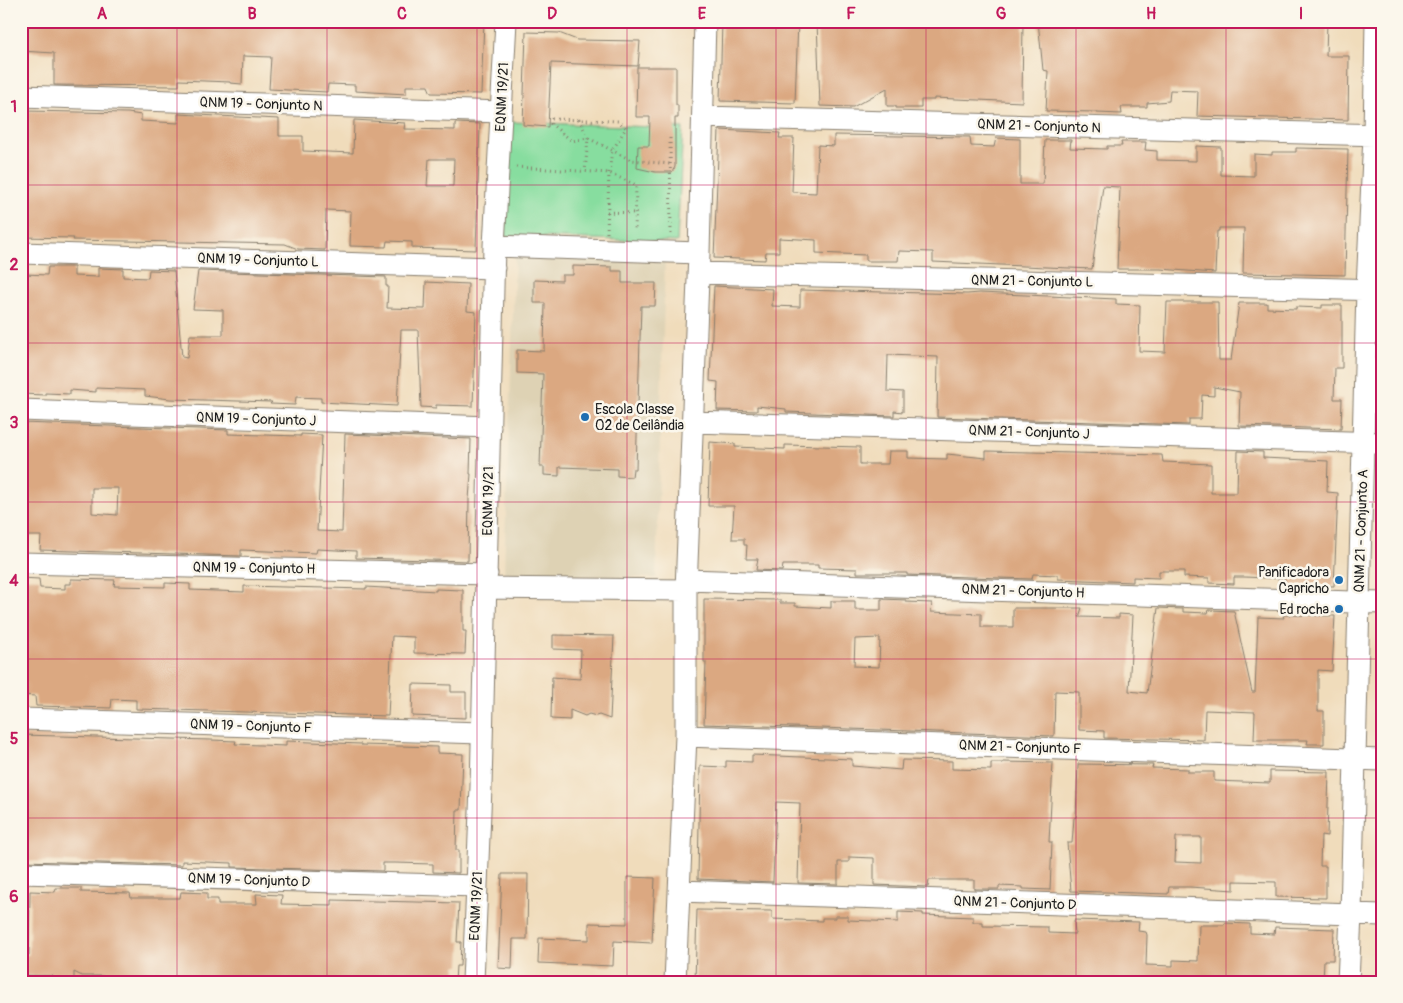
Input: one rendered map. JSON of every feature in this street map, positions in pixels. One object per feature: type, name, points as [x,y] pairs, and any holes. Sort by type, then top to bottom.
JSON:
[{"type":"street","name":"EQNM 19/21","points":[[473,982],[478,886],[487,581],[494,246],[506,21]]},
{"type":"street","points":[[675,982],[686,736],[686,585],[703,117],[704,21]]},
{"type":"street","name":"QNM 21 - Conjunto A","points":[[1348,982],[1352,914],[1358,602],[1373,443],[1378,135],[1376,21]]},
{"type":"street","name":"QNM 19 - Conjunto N","points":[[21,96],[501,112]]},
{"type":"street","name":"QNM 21 - Conjunto N","points":[[703,117],[1378,135]]},
{"type":"street","name":"QNM 21 - Conjunto L","points":[[494,246],[698,263],[1374,289]]},
{"type":"street","name":"QNM 19 - Conjunto L","points":[[21,253],[494,268]]},
{"type":"street","name":"QNM 19 - Conjunto J","points":[[21,410],[490,427]]},
{"type":"street","name":"QNM 21 - Conjunto J","points":[[693,422],[1373,443]]},
{"type":"street","name":"QNM 19 - Conjunto H","points":[[21,563],[487,581],[686,585]]},
{"type":"street","name":"QNM 21 - Conjunto H","points":[[686,585],[1382,602]]},
{"type":"street","name":"QNM 19 - Conjunto F","points":[[21,719],[482,733]]},
{"type":"street","name":"QNM 21 - Conjunto F","points":[[686,736],[1382,760]]},
{"type":"street","name":"QNM 19 - Conjunto D","points":[[21,873],[478,886]]},
{"type":"street","name":"QNM 21 - Conjunto D","points":[[679,891],[1382,915]]},
{"type":"path","points":[[607,236],[609,173],[612,151],[626,128],[618,120],[552,118],[551,124],[572,141],[588,138],[612,151],[631,160],[670,164]]},
{"type":"path","points":[[579,120],[588,138],[585,172]]},
{"type":"path","points":[[670,138],[671,238]]},
{"type":"path","points":[[515,176],[517,158]]},
{"type":"path","points":[[516,167],[609,173],[636,185],[635,237]]},
{"type":"path","points":[[608,212],[636,213]]},
{"type":"shaded area","name":"Escola Classe 02 de Ceilândia","points":[[515,255],[665,261],[656,578],[504,573]]},
{"type":"green space","points":[[511,122],[683,128],[677,242],[505,236]]},
{"type":"building","points":[[21,21],[484,21],[481,94],[431,93],[428,86],[406,86],[406,94],[355,91],[355,85],[328,84],[327,92],[269,89],[271,57],[243,56],[242,84],[179,80],[179,86],[54,85],[54,53],[21,51]]},
{"type":"building","points":[[722,21],[798,21],[795,103],[720,101]]},
{"type":"building","points":[[817,21],[886,21],[887,23],[923,24],[923,21],[1023,21],[1022,102],[934,98],[934,100],[921,100],[921,108],[896,108],[896,106],[887,106],[887,88],[853,107],[820,106]]},
{"type":"building","points":[[1038,21],[1327,21],[1326,56],[1349,56],[1348,120],[1197,116],[1198,91],[1170,90],[1169,101],[1147,103],[1147,107],[1121,107],[1122,114],[1046,111],[1048,71],[1043,70]]},
{"type":"building","points":[[526,32],[559,33],[577,40],[640,41],[638,66],[551,63],[548,127],[523,125]]},
{"type":"building","points":[[637,67],[676,67],[678,118],[675,118],[675,167],[672,172],[655,172],[637,168],[638,146],[649,146],[650,117],[636,117]]},
{"type":"building","points":[[27,111],[128,113],[141,115],[141,121],[178,123],[178,114],[279,119],[279,136],[303,136],[303,151],[353,153],[354,120],[405,123],[404,129],[455,130],[455,123],[480,124],[476,250],[412,248],[412,242],[387,241],[386,247],[350,246],[351,211],[326,210],[325,250],[298,249],[285,244],[73,240],[74,238],[21,237],[21,119],[26,119]],"holes":[[[429,159],[454,159],[453,186],[427,186]]]},
{"type":"building","points":[[719,130],[780,133],[779,138],[794,138],[792,192],[816,193],[818,145],[834,146],[834,135],[970,137],[971,146],[994,147],[996,138],[1020,139],[1020,184],[1043,184],[1045,140],[1071,140],[1070,148],[1107,149],[1107,146],[1122,146],[1121,142],[1146,142],[1145,150],[1157,151],[1157,160],[1196,161],[1196,146],[1221,147],[1221,175],[1254,176],[1254,154],[1272,155],[1272,152],[1296,152],[1296,148],[1348,149],[1345,275],[1243,273],[1244,228],[1219,228],[1219,231],[1217,231],[1215,273],[1160,269],[1117,269],[1120,187],[1103,186],[1092,269],[933,262],[933,252],[899,251],[898,261],[866,261],[866,255],[816,253],[816,240],[779,238],[779,252],[766,252],[765,260],[714,258]]},
{"type":"building","points":[[573,266],[612,267],[612,271],[622,271],[622,283],[656,283],[655,306],[641,306],[636,469],[633,469],[632,477],[617,476],[617,469],[559,467],[559,476],[544,475],[544,467],[540,467],[543,374],[517,373],[517,350],[544,351],[545,303],[534,303],[534,280],[562,281],[562,275],[573,275]]},
{"type":"building","points":[[48,267],[74,267],[74,276],[98,277],[98,268],[123,269],[123,277],[148,278],[149,270],[174,271],[182,357],[187,358],[190,335],[223,335],[223,310],[193,309],[198,271],[386,277],[386,286],[388,286],[387,308],[425,309],[426,282],[468,284],[467,311],[476,312],[473,406],[436,405],[436,408],[421,407],[418,330],[401,330],[397,406],[321,402],[321,398],[296,397],[295,405],[270,404],[272,402],[170,399],[145,396],[145,390],[96,388],[96,392],[70,390],[70,394],[21,394],[21,294],[22,290],[24,291],[25,274],[47,275]]},
{"type":"building","points":[[714,286],[773,289],[772,306],[800,307],[800,290],[980,293],[1116,299],[1116,304],[1140,305],[1139,351],[1165,352],[1167,302],[1218,302],[1219,360],[1231,360],[1239,303],[1267,303],[1267,308],[1296,309],[1296,307],[1322,308],[1322,305],[1342,305],[1342,368],[1335,368],[1334,399],[1342,399],[1341,429],[1239,426],[1240,392],[1214,387],[1214,396],[1202,395],[1201,419],[1189,419],[1189,425],[937,417],[938,357],[888,355],[887,391],[903,392],[903,412],[894,411],[894,416],[786,412],[786,409],[757,406],[757,411],[717,410],[718,382],[710,381]]},
{"type":"building","points":[[21,423],[228,430],[228,434],[322,435],[317,531],[342,532],[345,434],[471,439],[468,561],[356,558],[356,551],[317,549],[316,553],[241,550],[241,556],[40,550],[41,536],[21,536]],"holes":[[[92,488],[118,488],[117,515],[92,513]]]},
{"type":"building","points":[[710,442],[735,444],[735,447],[785,449],[785,445],[860,447],[860,464],[888,464],[889,451],[908,451],[908,458],[947,459],[947,454],[986,458],[986,451],[1162,455],[1163,462],[1211,464],[1211,493],[1237,493],[1238,451],[1263,452],[1263,458],[1328,461],[1327,492],[1338,493],[1334,586],[1285,585],[1285,579],[1245,577],[1234,577],[1234,584],[1209,583],[1209,578],[1184,577],[1184,571],[1159,571],[1159,578],[1133,577],[1133,582],[1058,579],[1058,575],[1033,574],[1032,579],[907,575],[907,573],[857,573],[857,569],[818,568],[818,565],[783,565],[782,571],[756,570],[758,559],[746,559],[747,545],[744,545],[744,539],[732,539],[734,506],[708,506]]},
{"type":"building","points":[[21,578],[39,579],[40,588],[65,589],[65,584],[71,584],[71,579],[115,580],[114,586],[165,587],[165,583],[190,584],[190,590],[244,592],[244,586],[463,590],[463,631],[466,631],[465,654],[414,653],[414,637],[392,636],[388,716],[136,709],[136,700],[112,699],[111,708],[36,706],[35,696],[21,695]]},
{"type":"building","points":[[704,599],[780,600],[780,603],[795,603],[795,606],[831,608],[831,601],[855,601],[855,610],[881,610],[881,599],[906,600],[906,602],[932,603],[931,612],[981,614],[981,627],[1013,627],[1013,608],[1082,608],[1079,617],[1119,618],[1119,614],[1133,615],[1129,691],[1147,693],[1158,608],[1208,613],[1209,610],[1234,611],[1252,692],[1255,692],[1258,617],[1284,618],[1283,615],[1335,616],[1332,671],[1318,670],[1318,711],[1324,711],[1324,744],[1307,744],[1308,740],[1254,740],[1255,712],[1205,710],[1204,740],[1104,738],[1104,731],[1079,730],[1079,692],[1055,691],[1054,736],[704,724],[706,662],[704,662]],"holes":[[[880,638],[879,667],[854,666],[855,639]]]},
{"type":"building","points":[[553,635],[614,636],[610,719],[599,715],[589,714],[585,716],[570,710],[570,720],[551,719],[552,677],[580,679],[581,650],[553,649]]},
{"type":"building","points":[[413,684],[451,685],[451,692],[466,692],[466,718],[412,716]]},
{"type":"building","points":[[21,735],[236,741],[235,744],[286,746],[286,741],[437,747],[437,753],[463,754],[461,810],[457,810],[456,850],[459,850],[459,873],[433,872],[433,864],[383,863],[383,871],[232,867],[232,863],[182,861],[182,865],[21,861]]},
{"type":"building","points":[[752,755],[852,759],[852,766],[901,770],[902,760],[952,761],[952,769],[991,770],[991,763],[1053,763],[1049,842],[1052,842],[1050,890],[999,886],[999,889],[974,889],[974,880],[929,880],[928,887],[874,885],[874,858],[849,857],[849,862],[838,862],[838,884],[798,883],[800,803],[776,802],[773,882],[698,879],[700,766],[726,767],[726,761],[752,762]]},
{"type":"building","points":[[1078,764],[1153,765],[1152,768],[1188,769],[1188,772],[1214,772],[1214,781],[1270,783],[1270,771],[1329,772],[1327,836],[1321,835],[1320,866],[1326,866],[1326,898],[1276,897],[1276,882],[1234,881],[1234,890],[1169,887],[1168,894],[1071,891],[1067,843],[1072,843],[1074,818],[1076,817]],"holes":[[[1176,837],[1201,837],[1201,863],[1175,862]]]},
{"type":"building","points":[[502,874],[528,874],[527,939],[513,939],[512,969],[498,968]]},
{"type":"building","points":[[627,877],[655,878],[652,943],[614,941],[613,966],[538,963],[539,938],[589,940],[589,923],[627,924]]},
{"type":"building","points":[[56,888],[81,888],[81,892],[130,893],[131,898],[180,898],[181,892],[207,893],[207,899],[218,899],[218,904],[257,904],[256,894],[282,895],[281,904],[332,905],[332,900],[459,903],[457,942],[461,942],[460,966],[456,966],[455,982],[380,982],[380,980],[355,979],[355,982],[103,982],[103,976],[82,976],[74,972],[74,982],[53,982],[53,976],[21,975],[21,954],[29,955],[30,891],[55,892]]},
{"type":"building","points":[[697,910],[772,911],[772,919],[822,921],[822,918],[848,916],[848,920],[898,922],[898,912],[923,913],[923,915],[973,917],[973,922],[983,922],[983,926],[1048,927],[1048,933],[1075,934],[1074,920],[1139,922],[1138,931],[1146,932],[1147,935],[1146,965],[1173,966],[1173,960],[1198,961],[1199,925],[1250,924],[1250,933],[1274,934],[1275,927],[1334,929],[1333,960],[1324,960],[1323,982],[920,982],[921,980],[870,978],[870,982],[695,982]]},
{"type":"place","name":"Escola Classe 02 de Ceilândia","points":[[585,417]]},
{"type":"place","name":"Panificadora Capricho","points":[[1339,580]]},
{"type":"place","name":"Ed rocha","points":[[1339,609]]}]
